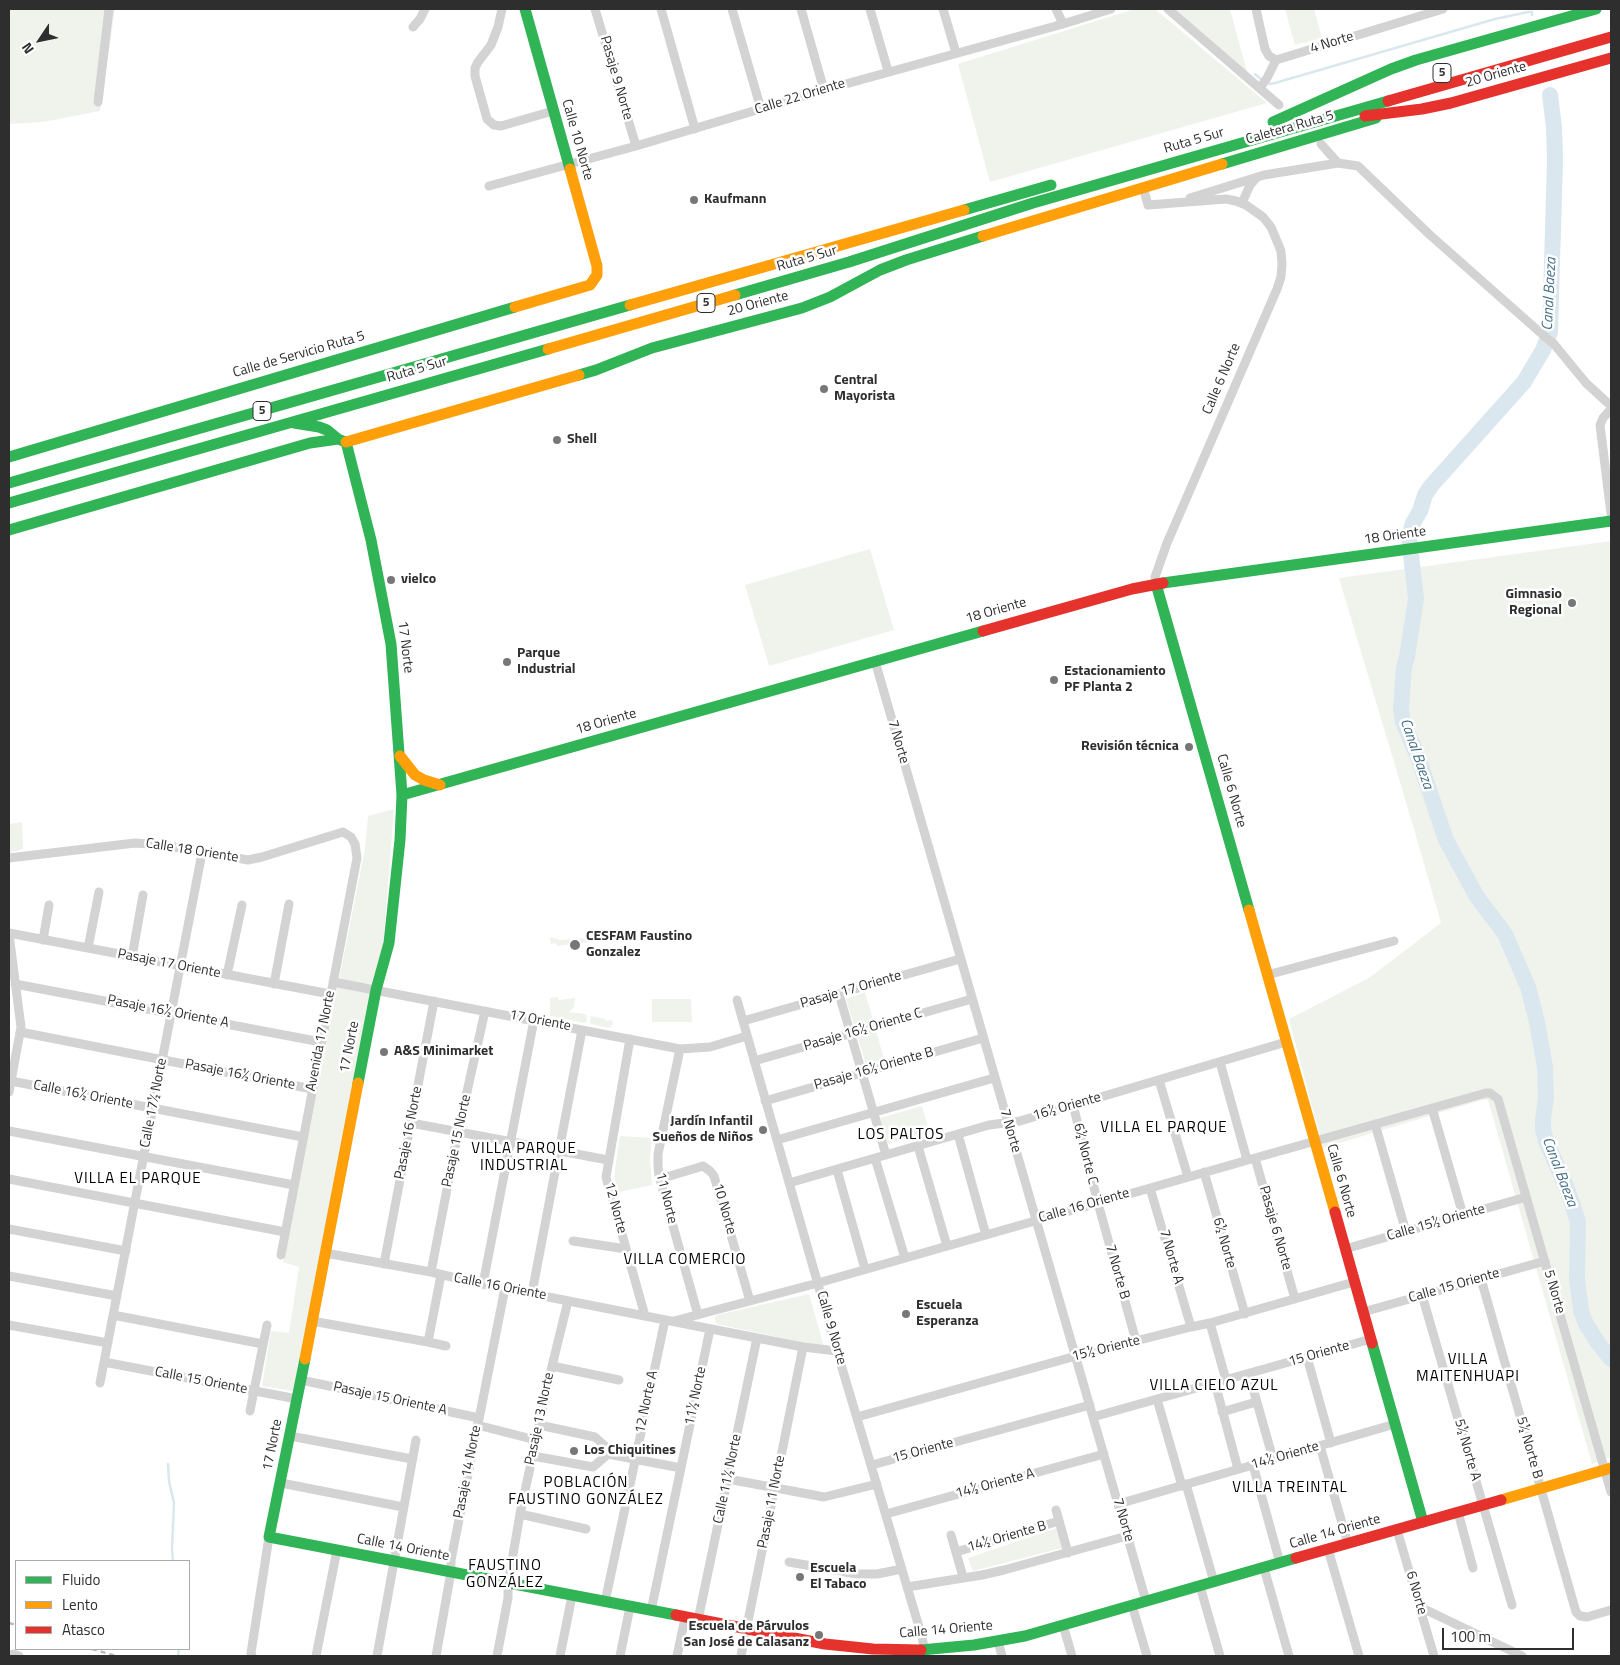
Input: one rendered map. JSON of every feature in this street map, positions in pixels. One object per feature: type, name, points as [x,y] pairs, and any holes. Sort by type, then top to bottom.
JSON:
[{"type":"main road","name":"Calle 10 Norte","points":[[524,9],[597,266],[595,279]]},
{"type":"main road","points":[[1348,100],[1268,123],[1391,69],[1416,60],[1596,9]]},
{"type":"main road","points":[[1574,36],[1611,25]]},
{"type":"main road","name":"Ruta 5 Sur","points":[[9,503],[849,262],[1033,203],[1611,38]]},
{"type":"main road","name":"20 Oriente","points":[[1387,114],[1451,103],[1611,58]]},
{"type":"main road","points":[[1317,122],[1387,114]]},
{"type":"main road","name":"Caletera Ruta 5","points":[[1144,187],[1387,114]]},
{"type":"main road","name":"Ruta 5 Sur","points":[[9,483],[1064,181]]},
{"type":"main road","name":"20 Oriente","points":[[342,441],[582,374],[652,348],[802,308],[830,297],[880,270],[906,260],[1144,187]]},
{"type":"main road","name":"Calle de Servicio Ruta 5","points":[[9,457],[584,288],[595,279]]},
{"type":"main road","points":[[286,423],[319,427],[327,430],[342,441]]},
{"type":"main road","points":[[9,530],[310,443],[342,441]]},
{"type":"main road","name":"17 Norte","points":[[269,1537],[376,990],[389,943],[399,850],[402,795],[391,644],[371,540],[342,441]]},
{"type":"main road","name":"18 Oriente","points":[[402,795],[1118,592],[1156,584],[1611,521]]},
{"type":"main road","name":"Calle 6 Norte","points":[[1156,584],[1423,1522]]},
{"type":"main road","points":[[400,756],[415,775],[440,785]]},
{"type":"main road","name":"Calle 14 Oriente","points":[[269,1537],[870,1653],[925,1653],[998,1641],[1063,1625],[1608,1469]]},
{"type":"street","points":[[98,102],[110,9]]},
{"type":"street","points":[[413,27],[425,9]]},
{"type":"street","points":[[502,9],[491,45],[475,68],[475,76],[487,120],[494,126],[501,126],[553,111]]},
{"type":"street","name":"Pasaje 9 Norte","points":[[595,9],[636,146]]},
{"type":"street","points":[[662,9],[695,129]]},
{"type":"street","points":[[732,9],[762,109]]},
{"type":"street","points":[[801,9],[824,90]]},
{"type":"street","points":[[870,9],[888,71]]},
{"type":"street","points":[[943,9],[956,53]]},
{"type":"street","points":[[1056,9],[1063,24]]},
{"type":"street","name":"Calle 22 Oriente","points":[[489,186],[636,146],[888,71],[1063,24],[1111,9]]},
{"type":"street","points":[[1168,9],[1263,84],[1279,105]]},
{"type":"street","points":[[1256,9],[1265,49],[1269,56],[1276,60],[1263,84]]},
{"type":"street","name":"4 Norte","points":[[1276,60],[1444,9]]},
{"type":"street","points":[[1321,144],[1338,163]]},
{"type":"street","points":[[1171,204],[1257,177],[1338,163],[1358,166],[1416,222],[1554,344],[1586,383],[1611,407],[1601,421],[1600,426],[1611,514]]},
{"type":"street","points":[[1144,187],[1148,205],[1226,200],[1242,203],[1250,185],[1257,177]]},
{"type":"street","name":"Calle 6 Norte","points":[[1156,584],[1155,577],[1158,566],[1281,277],[1280,251],[1270,227],[1255,211],[1242,203]]},
{"type":"street","name":"7 Norte","points":[[875,661],[1146,1601]]},
{"type":"street","name":"Calle 18 Oriente","points":[[9,858],[135,843],[163,845],[243,860],[254,859],[343,832]]},
{"type":"street","name":"Avenida 17 Norte","points":[[281,1255],[357,858],[355,844],[351,837],[343,832]]},
{"type":"street","name":"Calle 17½ Norte","points":[[100,1383],[202,853]]},
{"type":"street","points":[[88,948],[99,892]]},
{"type":"street","points":[[132,957],[143,896]]},
{"type":"street","points":[[274,984],[289,904]]},
{"type":"street","points":[[43,940],[49,905]]},
{"type":"street","points":[[227,975],[242,905]]},
{"type":"street","points":[[9,934],[20,1032],[9,1092]]},
{"type":"street","name":"Pasaje 17 Oriente","points":[[9,934],[330,994]]},
{"type":"street","points":[[1267,975],[1394,941]]},
{"type":"street","name":"Pasaje 17 Oriente","points":[[743,1022],[960,959]]},
{"type":"street","name":"17 Oriente","points":[[332,982],[680,1049],[710,1047],[747,1036]]},
{"type":"street","name":"Pasaje 16½ Oriente A","points":[[15,984],[321,1042]]},
{"type":"street","points":[[839,994],[886,1155]]},
{"type":"street","name":"Pasaje 16½ Oriente C","points":[[754,1061],[972,999]]},
{"type":"street","name":"Calle 9 Norte","points":[[736,1000],[922,1637],[925,1653]]},
{"type":"street","name":"Pasaje 16 Norte","points":[[384,1264],[434,1001]]},
{"type":"street","name":"Pasaje 15 Norte","points":[[431,1272],[458,1132],[485,1011]]},
{"type":"street","points":[[483,1284],[534,1020]]},
{"type":"street","points":[[532,1294],[582,1030]]},
{"type":"street","name":"Pasaje 16½ Oriente","points":[[20,1032],[312,1089]]},
{"type":"street","name":"Pasaje 16½ Oriente B","points":[[765,1101],[983,1038]]},
{"type":"street","name":"12 Norte","points":[[630,1039],[606,1172],[607,1182],[645,1316]]},
{"type":"street","name":"16½ Oriente","points":[[789,1183],[989,1125],[1007,1123],[1073,1105],[1286,1042]]},
{"type":"street","name":"11 Norte","points":[[680,1049],[658,1154],[658,1166],[698,1315]]},
{"type":"street","name":"Pasaje 6 Norte","points":[[1220,1062],[1295,1299]]},
{"type":"street","points":[[776,1140],[994,1078]]},
{"type":"street","points":[[1159,1080],[1188,1177]]},
{"type":"street","name":"Calle 16½ Oriente","points":[[11,1081],[303,1137]]},
{"type":"street","name":"Calle 16 Oriente","points":[[670,1320],[698,1315],[818,1283],[1432,1108],[1486,1093],[1493,1094]]},
{"type":"street","name":"5 Norte","points":[[1493,1094],[1498,1099],[1544,1261],[1608,1469],[1611,1492]]},
{"type":"street","name":"6½ Norte C","points":[[1073,1105],[1098,1203]]},
{"type":"street","points":[[1432,1108],[1464,1215]]},
{"type":"street","points":[[411,1123],[608,1160]]},
{"type":"street","points":[[1375,1124],[1406,1232]]},
{"type":"street","points":[[9,1131],[294,1185]]},
{"type":"street","points":[[958,1134],[986,1235]]},
{"type":"street","points":[[918,1146],[947,1246]]},
{"type":"street","points":[[875,1158],[905,1258]]},
{"type":"street","name":"10 Norte","points":[[660,1179],[703,1166],[714,1176],[750,1301]]},
{"type":"street","points":[[837,1170],[866,1269]]},
{"type":"street","name":"6½ Norte","points":[[1204,1172],[1245,1314]]},
{"type":"street","points":[[9,1179],[285,1232]]},
{"type":"street","name":"7 Norte A","points":[[1150,1188],[1191,1327]]},
{"type":"street","name":"Calle 15½ Oriente","points":[[1345,1249],[1526,1197]]},
{"type":"street","name":"7 Norte B","points":[[1098,1203],[1136,1341]]},
{"type":"street","points":[[9,1229],[126,1251]]},
{"type":"street","points":[[573,1241],[626,1249]]},
{"type":"street","name":"Calle 16 Oriente","points":[[325,1253],[431,1272],[532,1294],[803,1347],[837,1351]]},
{"type":"street","name":"Calle 15 Oriente","points":[[1363,1312],[1544,1261]]},
{"type":"street","points":[[428,1342],[441,1275]]},
{"type":"street","points":[[9,1276],[117,1296]]},
{"type":"street","name":"5½ Norte B","points":[[1481,1279],[1576,1612],[1580,1616],[1587,1617],[1611,1610]]},
{"type":"street","name":"15½ Oriente","points":[[857,1417],[1076,1356],[1245,1314],[1354,1282]]},
{"type":"street","name":"Pasaje 14 Norte","points":[[436,1656],[451,1572],[451,1560],[505,1288]]},
{"type":"street","name":"5½ Norte A","points":[[1422,1295],[1512,1605]]},
{"type":"street","name":"Pasaje 13 Norte","points":[[497,1656],[508,1598],[508,1584],[520,1514],[568,1301]]},
{"type":"street","points":[[114,1315],[263,1344]]},
{"type":"street","name":"12 Norte A","points":[[605,1602],[635,1459],[670,1320]]},
{"type":"street","points":[[312,1321],[446,1346]]},
{"type":"street","points":[[1210,1323],[1226,1380]]},
{"type":"street","points":[[9,1325],[108,1343]]},
{"type":"street","points":[[250,1411],[267,1325]]},
{"type":"street","name":"11½ Norte","points":[[651,1611],[710,1328]]},
{"type":"street","name":"Calle 11½ Norte","points":[[698,1620],[757,1338]]},
{"type":"street","name":"15 Oriente","points":[[1093,1417],[1371,1339]]},
{"type":"street","name":"Pasaje 11 Norte","points":[[741,1656],[803,1347]]},
{"type":"street","points":[[1307,1357],[1331,1443]]},
{"type":"street","name":"Calle 15 Oriente","points":[[104,1362],[297,1399]]},
{"type":"street","points":[[552,1366],[619,1380]]},
{"type":"street","points":[[1248,1374],[1273,1460]]},
{"type":"street","name":"Pasaje 15 Oriente A","points":[[301,1380],[478,1422],[536,1440]]},
{"type":"street","points":[[1214,1383],[1238,1470]]},
{"type":"street","points":[[1157,1399],[1214,1582]]},
{"type":"street","points":[[1222,1412],[1256,1402]]},
{"type":"street","name":"15 Oriente","points":[[872,1466],[1090,1405]]},
{"type":"street","name":"14½ Oriente","points":[[1118,1504],[1395,1424]]},
{"type":"street","points":[[539,1425],[596,1437],[604,1445],[608,1454]]},
{"type":"street","points":[[290,1436],[412,1459]]},
{"type":"street","points":[[376,1656],[416,1440]]},
{"type":"street","points":[[1320,1446],[1348,1544]]},
{"type":"street","points":[[608,1454],[681,1468]]},
{"type":"street","points":[[533,1456],[593,1467],[608,1454]]},
{"type":"street","name":"14½ Oriente A","points":[[886,1514],[1104,1454]]},
{"type":"street","points":[[1252,1465],[1280,1563]]},
{"type":"street","points":[[728,1479],[824,1497],[877,1484]]},
{"type":"street","points":[[281,1482],[404,1507]]},
{"type":"street","points":[[1056,1510],[1068,1553]]},
{"type":"street","points":[[1458,1512],[1473,1568]]},
{"type":"street","points":[[520,1514],[586,1529]]},
{"type":"street","name":"14½ Oriente B","points":[[956,1552],[1058,1522]]},
{"type":"street","name":"6 Norte","points":[[1397,1530],[1434,1656]]},
{"type":"street","points":[[951,1535],[963,1578]]},
{"type":"street","points":[[907,1587],[982,1576],[1127,1536]]},
{"type":"street","name":"17 Norte","points":[[252,1656],[269,1537]]},
{"type":"street","points":[[1328,1549],[1359,1656]]},
{"type":"street","points":[[316,1656],[337,1550]]},
{"type":"street","points":[[789,1562],[838,1572],[862,1574],[877,1574],[902,1569]]},
{"type":"street","points":[[1264,1568],[1289,1656]]},
{"type":"street","points":[[1200,1586],[1220,1656]]},
{"type":"street","points":[[560,1656],[572,1596]]},
{"type":"street","points":[[1132,1605],[1147,1656]]},
{"type":"street","points":[[620,1656],[630,1607]]},
{"type":"street","points":[[1420,1607],[1504,1652],[1522,1656]]},
{"type":"street","points":[[677,1656],[685,1618]]},
{"type":"street","points":[[1063,1625],[1072,1656]]},
{"type":"street","points":[[998,1641],[1002,1656]]},
{"type":"shaded area","points":[[9,9],[115,9],[100,111],[43,122],[9,124]]},
{"type":"shaded area","points":[[1135,9],[1155,9],[1267,103],[990,182],[958,64]]},
{"type":"shaded area","points":[[1175,9],[1230,9],[1247,72]]},
{"type":"shaded area","points":[[1285,9],[1314,9],[1322,38],[1295,45]]},
{"type":"shaded area","points":[[1611,541],[1611,1457],[1592,1464],[1488,1100],[1482,1100],[1323,1148],[1289,1019],[1369,978],[1441,923],[1339,578]]},
{"type":"shaded area","points":[[870,549],[894,630],[769,666],[745,585]]},
{"type":"shaded area","points":[[394,809],[383,948],[293,1391],[262,1386],[271,1331],[289,1333],[299,1267],[283,1262],[365,849],[368,816]]},
{"type":"shaded area","points":[[22,822],[23,849],[9,853],[9,824]]},
{"type":"shaded area","points":[[550,937],[560,940],[590,938],[590,942],[557,946],[556,943],[551,944]]},
{"type":"shaded area","points":[[865,992],[884,1059],[868,1071],[846,999]]},
{"type":"shaded area","points":[[558,997],[558,1000],[575,998],[574,1007],[569,1012],[586,1014],[587,1020],[585,1023],[550,1016],[550,998]]},
{"type":"shaded area","points":[[652,999],[691,999],[692,1022],[652,1022]]},
{"type":"shaded area","points":[[591,1016],[605,1019],[606,1021],[612,1020],[613,1024],[610,1028],[591,1024]]},
{"type":"shaded area","points":[[922,1106],[929,1132],[888,1144],[880,1118]]},
{"type":"shaded area","points":[[620,1136],[652,1138],[650,1159],[652,1185],[619,1192],[614,1177]]},
{"type":"shaded area","points":[[809,1294],[824,1347],[717,1324],[715,1321],[717,1315]]},
{"type":"shaded area","points":[[1057,1528],[1062,1548],[973,1571],[968,1558]]},
{"type":"waterway","name":"Canal Baeza","points":[[1267,82],[1270,84],[1275,83],[1495,19],[1528,12],[1532,12],[1532,15]]},
{"type":"waterway","name":"Canal Baeza","points":[[1255,74],[1262,80]]},
{"type":"waterway","name":"Canal Baeza","points":[[1550,95],[1554,127],[1555,160],[1550,332],[1543,350],[1524,382],[1431,486],[1413,523],[1409,537],[1416,599],[1404,667],[1401,709],[1403,722],[1419,760],[1446,840],[1477,897],[1505,934],[1528,987],[1537,1022],[1545,1067],[1546,1098],[1543,1129],[1546,1141],[1568,1191],[1578,1222],[1577,1279],[1581,1311],[1586,1324],[1611,1359]]},
{"type":"waterway","points":[[168,1464],[169,1481],[174,1503],[173,1560]]},
{"type":"waterway","points":[[178,1656],[179,1650]]},
{"type":"railway","points":[[9,1623],[15,1625]]},
{"type":"railway","points":[[95,1650],[116,1656]]},
{"type":"traffic: fast","points":[[525,9],[570,169]]},
{"type":"traffic: fast","points":[[1273,122],[1391,69],[1416,60],[1596,9]]},
{"type":"traffic: fast","points":[[735,295],[849,262],[1033,203],[1388,101]]},
{"type":"traffic: fast","points":[[1222,164],[1376,118]]},
{"type":"traffic: fast","points":[[964,210],[1051,185]]},
{"type":"traffic: fast","points":[[579,375],[652,348],[802,308],[830,297],[880,270],[983,236]]},
{"type":"traffic: fast","points":[[9,483],[630,305]]},
{"type":"traffic: fast","points":[[9,457],[515,307]]},
{"type":"traffic: fast","points":[[9,503],[548,349]]},
{"type":"traffic: fast","points":[[294,423],[319,427],[327,430],[338,439]]},
{"type":"traffic: fast","points":[[9,530],[310,443],[338,439],[343,441]]},
{"type":"traffic: fast","points":[[346,442],[371,540],[391,644],[402,795],[400,840],[389,943],[376,990],[358,1083]]},
{"type":"traffic: fast","points":[[1163,583],[1611,521]]},
{"type":"traffic: fast","points":[[1156,584],[1249,910]]},
{"type":"traffic: fast","points":[[402,795],[983,631]]},
{"type":"traffic: fast","points":[[1372,1343],[1423,1522]]},
{"type":"traffic: fast","points":[[305,1359],[269,1537],[676,1615]]},
{"type":"traffic: fast","points":[[921,1650],[974,1645],[1025,1636],[1296,1558]]},
{"type":"traffic: slow","points":[[983,236],[1222,164]]},
{"type":"traffic: slow","points":[[515,307],[590,285],[597,275],[597,266],[570,169]]},
{"type":"traffic: slow","points":[[630,305],[964,210]]},
{"type":"traffic: slow","points":[[548,349],[735,295]]},
{"type":"traffic: slow","points":[[346,442],[579,375]]},
{"type":"traffic: slow","points":[[400,756],[415,775],[440,785]]},
{"type":"traffic: slow","points":[[1249,910],[1335,1212]]},
{"type":"traffic: slow","points":[[305,1359],[358,1083]]},
{"type":"traffic: slow","points":[[1501,1500],[1611,1468]]},
{"type":"traffic: jam","points":[[1388,101],[1611,37]]},
{"type":"traffic: jam","points":[[1365,116],[1422,109],[1451,103],[1611,58]]},
{"type":"traffic: jam","points":[[983,631],[1132,589],[1163,583]]},
{"type":"traffic: jam","points":[[1335,1212],[1372,1343]]},
{"type":"traffic: jam","points":[[1296,1558],[1501,1500]]},
{"type":"traffic: jam","points":[[676,1615],[825,1644],[873,1649],[921,1650]]},
{"type":"place","name":"Kaufmann","points":[[694,200]]},
{"type":"place","name":"Central Mayorista","points":[[824,389]]},
{"type":"place","name":"Shell","points":[[557,440]]},
{"type":"place","name":"vielco","points":[[391,580]]},
{"type":"place","name":"Gimnasio Regional","points":[[1572,603]]},
{"type":"place","name":"Parque Industrial","points":[[507,662]]},
{"type":"place","name":"Estacionamiento PF Planta 2","points":[[1054,680]]},
{"type":"place","name":"Revisión técnica","points":[[1189,747]]},
{"type":"place","name":"CESFAM Faustino Gonzalez","points":[[575,945]]},
{"type":"place","name":"A&S Minimarket","points":[[384,1052]]},
{"type":"place","name":"Jardín Infantil Sueños de Niños","points":[[763,1130]]},
{"type":"place","name":"Escuela Esperanza","points":[[906,1314]]},
{"type":"place","name":"Los Chiquitines","points":[[574,1451]]},
{"type":"place","name":"Escuela El Tabaco","points":[[800,1577]]},
{"type":"place","name":"Escuela de Párvulos San José de Calasanz","points":[[819,1635]]},
{"type":"district","name":"VILLA EL PARQUE","points":[[1164,1128]]},
{"type":"district","name":"LOS PALTOS","points":[[901,1135]]},
{"type":"district","name":"VILLA PARQUE INDUSTRIAL","points":[[524,1158]]},
{"type":"district","name":"VILLA EL PARQUE","points":[[138,1179]]},
{"type":"district","name":"VILLA COMERCIO","points":[[685,1260]]},
{"type":"district","name":"VILLA MAITENHUAPI","points":[[1468,1368]]},
{"type":"district","name":"VILLA CIELO AZUL","points":[[1214,1386]]},
{"type":"district","name":"VILLA TREINTAL","points":[[1290,1488]]},
{"type":"district","name":"POBLACIÓN FAUSTINO GONZÁLEZ","points":[[586,1492]]},
{"type":"district","name":"FAUSTINO GONZÁLEZ","points":[[505,1574]]}]
